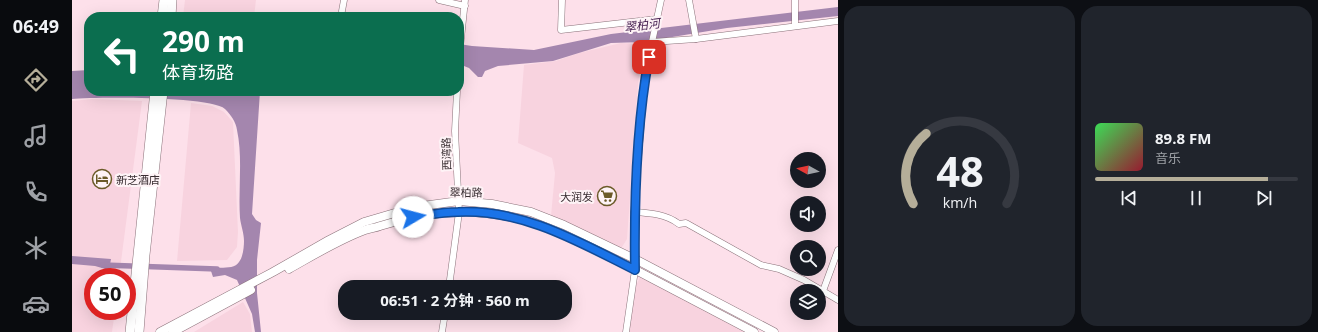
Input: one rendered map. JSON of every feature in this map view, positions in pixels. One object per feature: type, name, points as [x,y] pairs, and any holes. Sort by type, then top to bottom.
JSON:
[{"type":"main road","points":[[163,12],[164,0]]},
{"type":"main road","points":[[171,12],[172,0]]},
{"type":"main road","points":[[139,332],[139,283],[141,255],[157,97]]},
{"type":"main road","name":"翠柏路","points":[[273,275],[329,240],[364,222],[415,207],[459,201],[492,204],[531,212],[564,225],[635,259],[774,332]]},
{"type":"main road","name":"翠柏路","points":[[160,332],[338,242],[365,230],[413,217],[459,212],[485,213],[512,217],[544,226],[577,240],[754,332]]},
{"type":"main road","points":[[130,332],[139,283]]},
{"type":"main road","name":"翠柏路","points":[[173,332],[235,295]]},
{"type":"street","points":[[342,11],[344,0]]},
{"type":"street","points":[[439,0],[465,3]]},
{"type":"street","points":[[562,0],[562,30],[657,19]]},
{"type":"street","points":[[626,332],[635,270],[634,212],[644,87],[661,0]]},
{"type":"street","points":[[690,0],[695,36]]},
{"type":"street","points":[[794,2],[795,25]]},
{"type":"street","points":[[652,42],[838,21]]},
{"type":"street","name":"西湾路","points":[[450,280],[459,212],[456,139],[457,96]]},
{"type":"street","points":[[634,212],[659,214],[672,218],[679,224],[686,223],[761,265],[779,269],[809,284]]},
{"type":"street","points":[[826,284],[838,250]]},
{"type":"street","points":[[826,293],[838,300]]},
{"type":"street","points":[[442,332],[444,320]]},
{"type":"shaded area","points":[[185,0],[256,0],[255,12],[184,12]]},
{"type":"shaded area","points":[[838,7],[838,16],[727,28],[642,42],[611,43],[553,61],[498,66],[485,71],[482,77],[478,77],[469,68],[464,66],[464,45],[534,50],[611,34]]},
{"type":"shaded area","points":[[621,43],[642,44],[644,46],[638,84],[627,239],[622,247],[617,247],[551,216],[555,173],[552,158],[518,143],[524,65],[556,61],[579,53]]},
{"type":"shaded area","points":[[84,70],[84,96],[260,96],[252,214],[256,220],[261,223],[257,260],[257,293],[261,332],[255,332],[252,314],[237,280],[225,275],[213,277],[210,268],[226,268],[237,265],[243,249],[244,238],[240,218],[240,151],[236,124],[233,119],[225,109],[215,105],[198,102],[152,98],[72,99],[72,71]]},
{"type":"shaded area","name":"新芝酒店","points":[[92,99],[142,101],[120,268],[84,268],[84,320],[114,320],[112,332],[72,332],[72,101]]},
{"type":"shaded area","points":[[191,103],[212,106],[224,112],[233,122],[238,232],[237,247],[227,260],[177,261]]},
{"type":"shaded area","points":[[72,256],[111,259],[109,268],[72,264]]},
{"type":"shaded area","points":[[640,277],[746,332],[628,332],[636,286]]},
{"type":"shaded area","points":[[243,302],[250,314],[252,332],[194,332]]},
{"type":"waterway","points":[[103,265],[217,269]]},
{"type":"place","name":"新芝酒店","points":[[102,179]]},
{"type":"place","name":"大润发","points":[[607,196]]},
{"type":"route","points":[[413,217],[438,213],[459,212],[485,213],[512,217],[544,226],[577,240],[635,270],[634,212],[637,162],[644,87],[649,57]]},
{"type":"water label","name":"翠柏河","points":[[642,25]]}]
